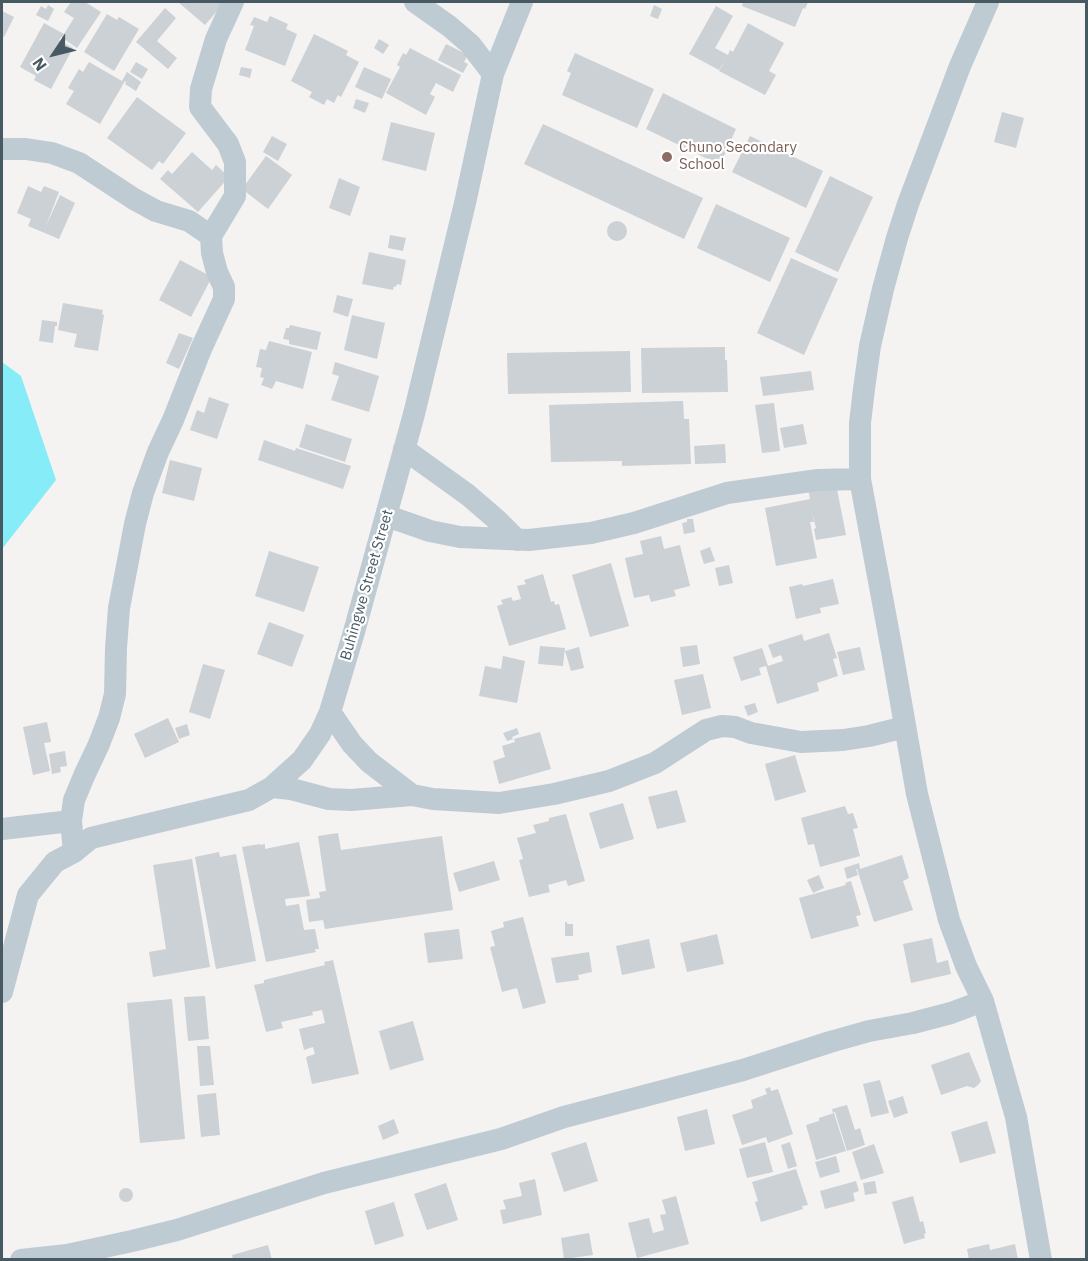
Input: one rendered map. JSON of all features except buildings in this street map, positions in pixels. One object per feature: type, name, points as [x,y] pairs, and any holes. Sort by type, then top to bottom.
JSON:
[{"type":"street","points":[[74,852],[71,821],[74,800],[99,744],[115,694],[119,608],[143,493],[201,349],[224,299],[224,287],[212,253],[211,236],[235,196],[235,162],[228,144],[200,107],[201,89],[216,39],[233,2]]},
{"type":"street","points":[[415,2],[470,44],[493,74]]},
{"type":"street","name":"Buhingwe Street Street","points":[[2,992],[5,967],[28,895],[55,862],[74,852],[91,838],[249,800],[272,787],[302,760],[320,734],[330,712],[414,414],[465,203],[493,74],[522,2]]},
{"type":"street","points":[[988,2],[960,66],[908,204],[883,289],[870,346],[864,388],[860,423],[860,479],[917,794],[949,920],[966,966],[983,1001],[1016,1117],[1041,1260]]},
{"type":"street","points":[[2,149],[26,149],[52,153],[79,163],[134,199],[156,211],[189,221],[211,236]]},
{"type":"street","points":[[404,448],[468,495],[517,540]]},
{"type":"street","points":[[387,516],[430,531],[459,537],[529,540],[591,533],[634,523],[727,493],[818,480],[860,479]]},
{"type":"street","points":[[330,712],[352,744],[369,762],[412,795]]},
{"type":"street","points":[[272,787],[291,789],[329,799],[351,800],[412,795],[433,799],[499,803],[554,794],[609,781],[655,763],[706,730],[722,726],[801,742],[843,740],[905,727]]},
{"type":"street","points":[[2,829],[71,821]]},
{"type":"street","points":[[21,1260],[67,1255],[177,1230],[324,1183],[501,1139],[574,1114],[743,1070],[869,1031],[914,1023],[951,1013],[983,1001]]},
{"type":"water","points":[[2,362],[21,376],[56,480],[2,549]]},
{"type":"place","name":"Chuno Secondary School","points":[[667,157]]}]
